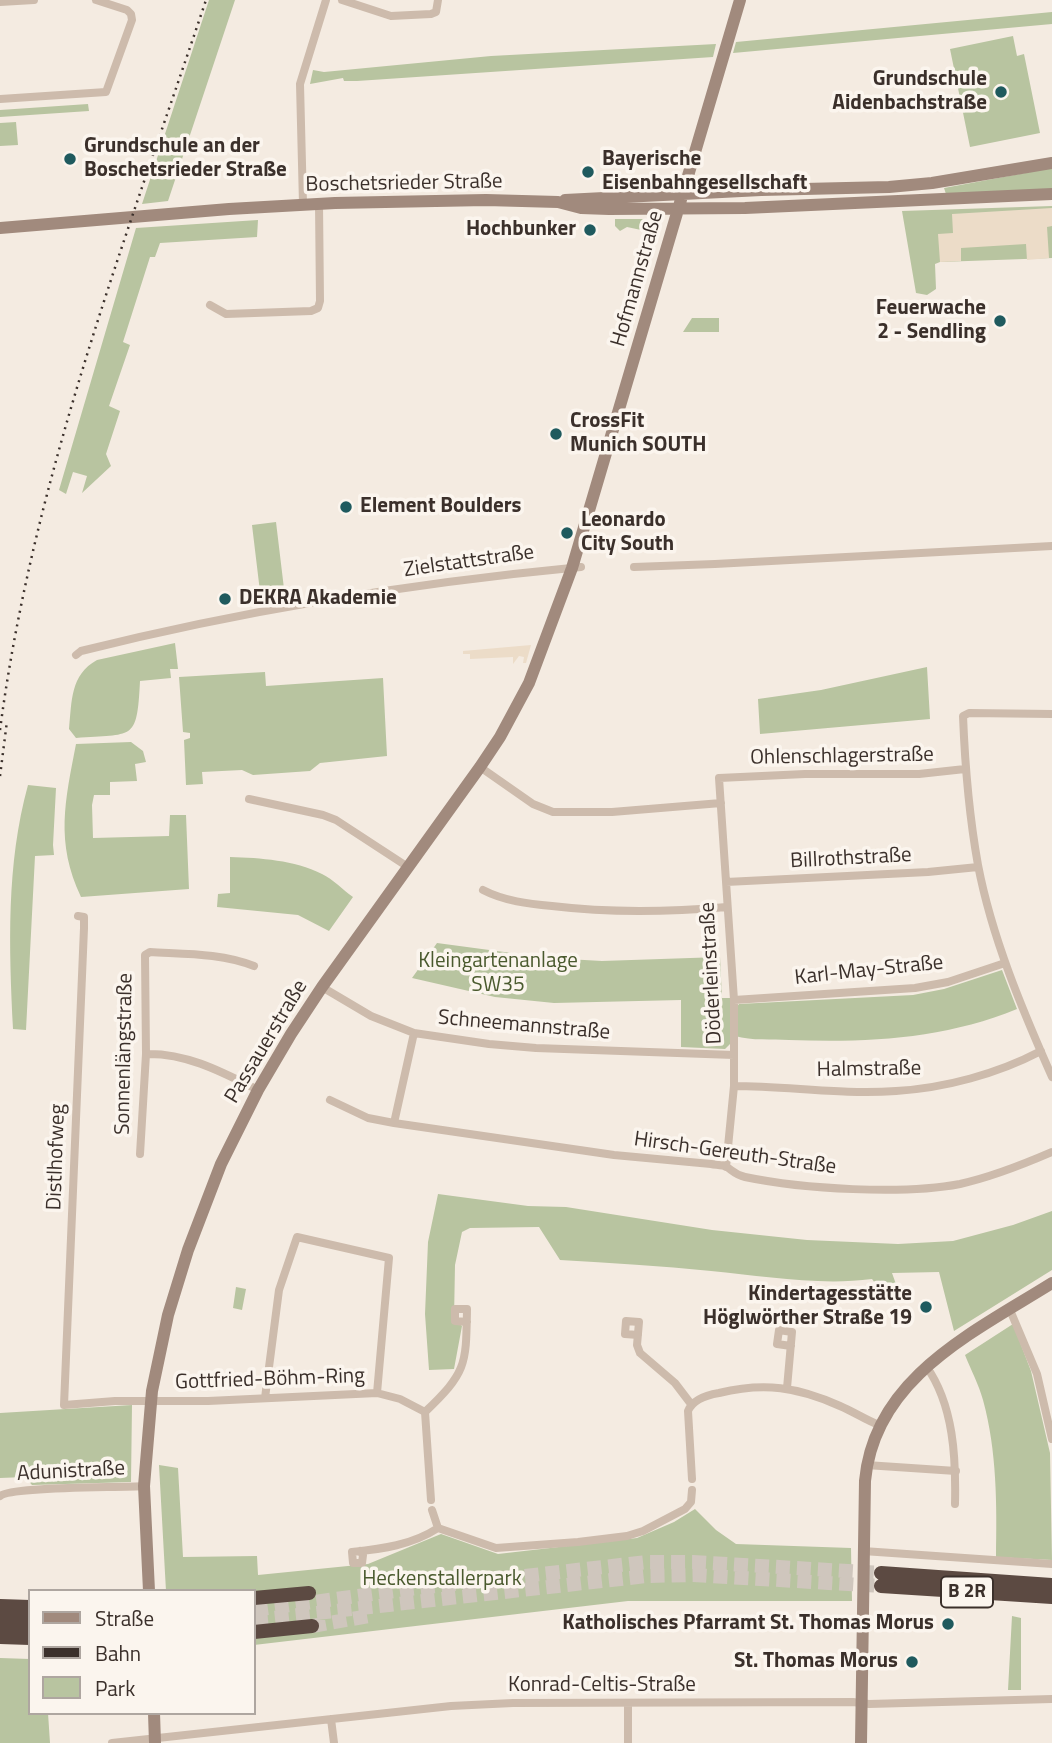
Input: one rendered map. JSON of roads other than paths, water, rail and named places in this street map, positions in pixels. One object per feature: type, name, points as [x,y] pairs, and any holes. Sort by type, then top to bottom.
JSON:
[{"type":"highway","name":"B 2R","points":[[1052,1584],[881,1580],[1052,1597]]},
{"type":"highway","points":[[256,1598],[310,1592]]},
{"type":"highway","points":[[0,1605],[28,1607]]},
{"type":"highway","points":[[0,1617],[28,1617]]},
{"type":"highway","points":[[256,1632],[312,1626]]},
{"type":"highway","points":[[0,1627],[28,1627]]},
{"type":"highway","points":[[0,1637],[28,1639]]},
{"type":"street","points":[[0,2],[34,0]]},
{"type":"street","points":[[0,99],[106,92],[132,20],[127,10],[96,0]]},
{"type":"street","points":[[303,204],[300,84],[326,0]]},
{"type":"street","points":[[342,0],[391,16],[431,14],[438,8],[439,0]]},
{"type":"street","name":"Hofmannstraße","points":[[577,568],[681,195],[740,0]]},
{"type":"street","name":"Boschetsrieder Straße","points":[[558,202],[572,199],[932,183],[1052,163]]},
{"type":"street","name":"Boschetsrieder Straße","points":[[0,228],[303,204],[486,200],[558,202],[581,208],[755,208],[1052,194]]},
{"type":"street","points":[[210,305],[226,314],[311,311],[318,308],[319,204]]},
{"type":"street","points":[[634,566],[699,565],[1052,546]]},
{"type":"street","name":"Zielstattstraße","points":[[76,655],[81,651],[217,619],[431,583],[536,570],[577,568]]},
{"type":"street","name":"Passauerstraße","points":[[149,1589],[144,1486],[151,1401],[168,1315],[188,1250],[221,1164],[258,1090],[322,987],[500,737],[529,683],[577,568]]},
{"type":"street","points":[[1052,714],[969,713],[963,716],[965,769],[978,867],[1005,963],[1052,1077]]},
{"type":"street","points":[[480,767],[533,804],[554,811],[612,812],[721,803]]},
{"type":"street","name":"Ohlenschlagerstraße","points":[[719,778],[805,774],[919,774],[965,769]]},
{"type":"street","name":"Döderleinstraße","points":[[719,778],[734,1000],[734,1086],[726,1167]]},
{"type":"street","points":[[249,799],[336,820],[408,867]]},
{"type":"street","name":"Billrothstraße","points":[[726,882],[978,867]]},
{"type":"street","points":[[483,890],[509,900],[592,910],[653,912],[727,906]]},
{"type":"street","name":"Distlhofweg","points":[[64,1405],[85,917],[78,916]]},
{"type":"street","name":"Sonnenlängstraße","points":[[140,1154],[146,1054],[145,955],[150,952],[198,955],[243,961],[254,966]]},
{"type":"street","name":"Karl-May-Straße","points":[[734,1000],[915,988],[948,982],[1005,963]]},
{"type":"street","name":"Schneemannstraße","points":[[322,987],[371,1016],[414,1033],[536,1048],[734,1055]]},
{"type":"street","points":[[394,1123],[414,1033]]},
{"type":"street","name":"Halmstraße","points":[[734,1086],[895,1091],[952,1083],[981,1075],[1041,1051]]},
{"type":"street","points":[[146,1054],[186,1058],[258,1090]]},
{"type":"street","name":"Hirsch-Gereuth-Straße","points":[[330,1100],[368,1118],[394,1123],[614,1155],[726,1167],[737,1175],[772,1181],[903,1190],[960,1184],[997,1174],[1052,1152]]},
{"type":"street","points":[[265,1398],[278,1292],[297,1237],[389,1258],[377,1393]]},
{"type":"street","points":[[862,1743],[866,1465],[879,1425],[897,1396],[926,1366],[1052,1283]]},
{"type":"street","points":[[1010,1310],[1049,1401],[1052,1439]]},
{"type":"street","points":[[431,1500],[425,1412],[460,1374],[468,1341],[467,1322]]},
{"type":"street","points":[[638,1335],[640,1353],[675,1383],[691,1404]]},
{"type":"street","points":[[787,1388],[791,1346]]},
{"type":"street","points":[[926,1366],[943,1400],[950,1425],[956,1471],[955,1504]]},
{"type":"street","points":[[692,1479],[688,1411],[691,1404],[707,1395],[758,1386],[787,1388],[837,1404],[879,1425]]},
{"type":"street","name":"Gottfried-Böhm-Ring","points":[[64,1405],[377,1393],[400,1399],[425,1412]]},
{"type":"street","points":[[866,1465],[956,1471]]},
{"type":"street","name":"Adunistraße","points":[[0,1496],[4,1492],[144,1486]]},
{"type":"street","points":[[438,1528],[496,1548],[627,1536],[643,1531],[685,1509],[691,1502],[692,1490]]},
{"type":"street","points":[[432,1510],[438,1528]]},
{"type":"street","points":[[360,1551],[403,1544],[424,1537],[438,1528]]},
{"type":"street","points":[[863,1552],[1052,1564]]},
{"type":"street","name":"Konrad-Celtis-Straße","points":[[112,1743],[451,1706],[628,1703],[896,1704],[1052,1699]]},
{"type":"street","points":[[628,1703],[628,1743]]},
{"type":"street","points":[[154,1715],[154,1740]]},
{"type":"street","points":[[331,1719],[334,1743]]},
{"type":"tunnel","points":[[256,1610],[647,1562],[693,1562],[881,1573]]},
{"type":"tunnel","points":[[256,1620],[647,1576],[693,1575],[881,1586]]},
{"type":"tunnel","points":[[312,1626],[369,1616]]},
{"type":"railway","points":[[0,730],[15,636],[59,451],[114,270],[206,0]]},
{"type":"railway","points":[[0,776],[7,721]]},
{"type":"place","name":"Grundschule Aidenbachstraße","points":[[1001,92]]},
{"type":"place","name":"Grundschule an der Boschetsrieder Straße","points":[[70,159]]},
{"type":"place","name":"Bayerische Eisenbahngesellschaft","points":[[588,172]]},
{"type":"place","name":"Hochbunker","points":[[590,230]]},
{"type":"place","name":"Feuerwache 2 - Sendling","points":[[1000,321]]},
{"type":"place","name":"CrossFit Munich SOUTH","points":[[556,434]]},
{"type":"place","name":"Element Boulders","points":[[346,507]]},
{"type":"place","name":"Leonardo City South","points":[[567,533]]},
{"type":"place","name":"DEKRA Akademie","points":[[225,599]]},
{"type":"place","name":"Kindertagesstätte Höglwörther Straße 19","points":[[926,1307]]},
{"type":"place","name":"Katholisches Pfarramt St. Thomas Morus","points":[[948,1624]]},
{"type":"place","name":"St. Thomas Morus","points":[[912,1662]]},
{"type":"park label","name":"Kleingartenanlage SW35","points":[[498,974]]},
{"type":"park label","name":"Heckenstallerpark","points":[[442,1580]]}]
